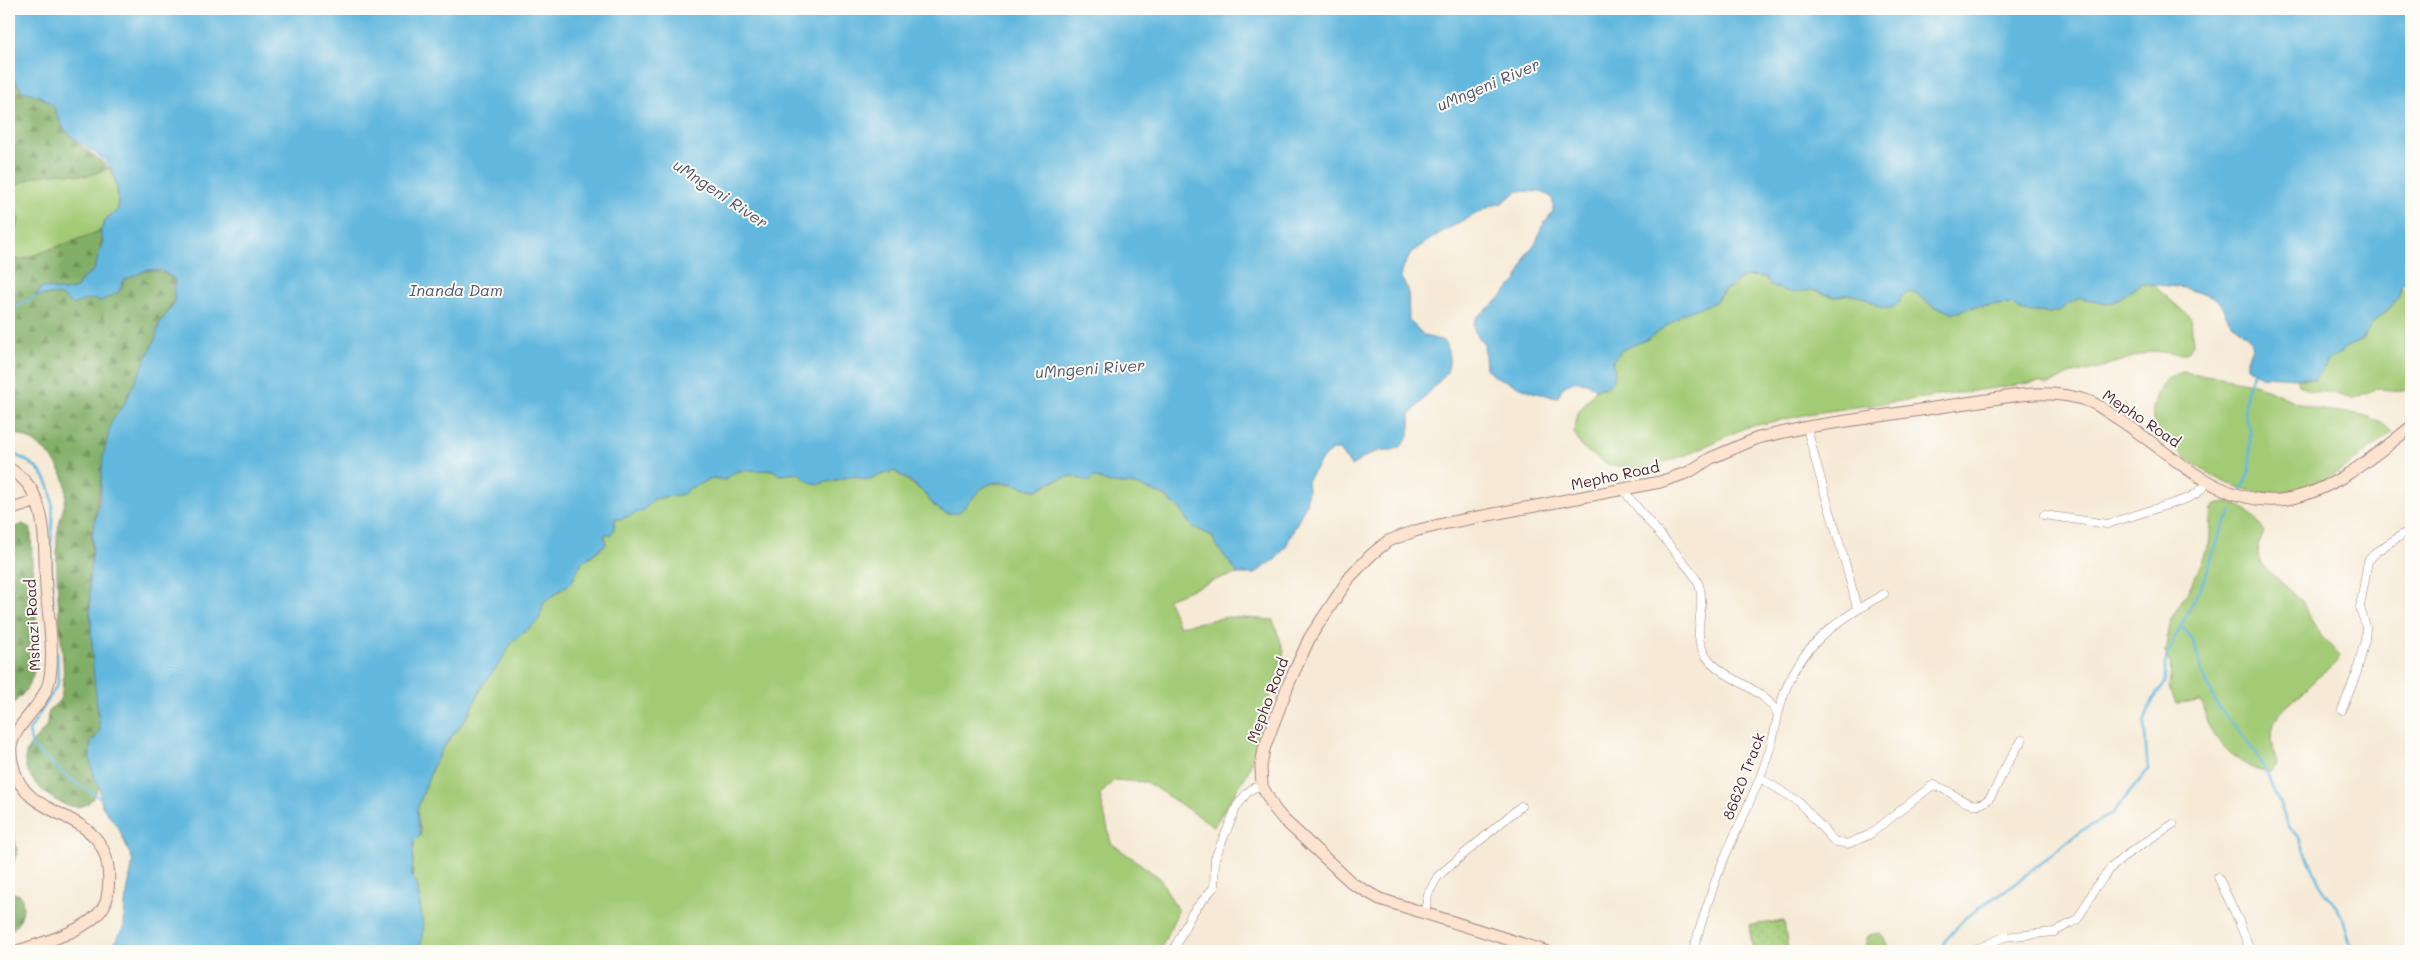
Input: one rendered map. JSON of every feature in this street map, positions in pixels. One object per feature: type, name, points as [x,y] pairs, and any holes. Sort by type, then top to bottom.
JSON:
[{"type":"street","name":"Mepho Road","points":[[1545,951],[1380,899],[1353,884],[1283,819],[1274,808],[1262,786],[1261,767],[1264,749],[1300,655],[1350,577],[1371,555],[1388,541],[1415,531],[1660,482],[1689,472],[1711,458],[1758,438],[1807,427],[2020,394],[2045,392],[2068,395],[2092,402],[2133,428],[2209,482],[2242,496],[2265,500],[2287,499],[2332,483],[2411,429]]},
{"type":"street","points":[[1807,427],[1815,464],[1848,566],[1858,609]]},
{"type":"street","name":"Mshazi Road","points":[[9,468],[30,486],[42,518],[51,674],[48,687],[42,698],[16,734],[11,747],[15,774],[35,799],[80,823],[93,836],[103,848],[109,869],[106,900],[94,920],[63,935],[16,951]]},
{"type":"street","points":[[2044,515],[2113,523],[2186,499],[2196,494],[2209,482]]},
{"type":"street","points":[[1623,489],[1633,503],[1667,540],[1691,571],[1699,585],[1701,597],[1699,644],[1705,655],[1716,668],[1773,704],[1778,715]]},
{"type":"street","points":[[9,510],[37,501]]},
{"type":"street","points":[[2342,710],[2357,672],[2367,632],[2360,607],[2368,560],[2376,551],[2411,529]]},
{"type":"street","name":"86620 Track","points":[[1693,951],[1707,902],[1760,778],[1783,693],[1811,645],[1858,609],[1884,594]]},
{"type":"street","points":[[1760,778],[1798,801],[1834,841],[1847,844],[1869,835],[1934,785],[1943,788],[1967,803],[1977,805],[1984,803],[1996,788],[2022,740]]},
{"type":"street","points":[[1173,951],[1192,913],[1214,887],[1215,858],[1238,806],[1246,794],[1253,788],[1262,786]]},
{"type":"street","points":[[1425,914],[1428,894],[1438,876],[1521,806]]},
{"type":"street","points":[[1973,951],[2004,937],[2054,932],[2077,920],[2096,887],[2111,868],[2126,855],[2173,824]]},
{"type":"street","points":[[2218,877],[2250,951]]},
{"type":"green space","points":[[9,79],[52,104],[63,127],[78,143],[110,168],[87,176],[61,173],[36,176],[18,184],[10,194],[16,207],[19,221],[16,230],[9,228]]},
{"type":"green space","points":[[110,168],[117,186],[118,210],[107,218],[100,231],[27,258],[9,261],[9,228],[16,230],[19,218],[10,194],[18,184],[36,176],[61,173],[87,176]]},
{"type":"green space","points":[[100,231],[103,242],[94,271],[82,279],[77,288],[65,291],[42,287],[35,296],[56,295],[65,298],[73,305],[90,299],[100,301],[122,288],[124,280],[144,271],[161,272],[175,279],[174,304],[159,324],[156,338],[125,403],[111,423],[92,535],[90,614],[100,731],[91,743],[93,773],[99,787],[90,801],[85,805],[77,807],[57,801],[48,795],[32,778],[25,761],[27,751],[32,742],[46,726],[49,711],[61,697],[63,663],[57,549],[58,531],[65,503],[66,489],[57,464],[51,457],[28,439],[9,431],[9,261],[27,258]]},
{"type":"green space","points":[[1745,276],[1766,277],[1802,290],[1812,290],[1835,297],[1847,294],[1865,298],[1881,308],[1909,292],[1917,294],[1934,307],[1961,312],[1971,307],[2012,304],[2020,311],[2050,313],[2059,311],[2073,301],[2082,298],[2106,304],[2114,302],[2142,283],[2152,284],[2191,318],[2193,344],[2188,352],[2181,354],[2152,351],[2099,368],[2065,376],[2048,385],[2038,382],[1814,413],[1747,427],[1686,455],[1641,469],[1609,465],[1582,448],[1574,432],[1578,413],[1596,389],[1608,387],[1615,370],[1613,360],[1622,350],[1648,339],[1681,314],[1715,302],[1725,290],[1733,287]]},
{"type":"green space","points":[[2401,287],[2411,289],[2411,391],[2375,389],[2352,399],[2329,392],[2312,392],[2299,385],[2298,378],[2305,380],[2324,368],[2329,359],[2341,353],[2347,346],[2362,340],[2373,322],[2386,312],[2398,298]]},
{"type":"green space","points":[[2184,372],[2251,383],[2310,407],[2366,416],[2392,432],[2342,470],[2314,485],[2284,493],[2252,491],[2237,487],[2193,463],[2169,443],[2156,428],[2153,412],[2158,392],[2168,378]]},
{"type":"green space","points":[[773,470],[780,475],[799,473],[818,484],[854,476],[865,480],[894,471],[922,491],[934,506],[948,514],[962,510],[976,492],[990,483],[1012,484],[1037,490],[1061,478],[1073,476],[1079,479],[1094,477],[1110,483],[1136,485],[1167,497],[1171,503],[1181,509],[1190,524],[1212,536],[1220,551],[1238,574],[1218,579],[1167,599],[1179,626],[1228,617],[1273,620],[1284,651],[1248,772],[1214,826],[1146,782],[1114,780],[1100,795],[1111,843],[1160,878],[1178,911],[1160,951],[417,951],[423,938],[423,927],[417,883],[412,877],[414,842],[420,836],[421,830],[417,820],[417,810],[439,754],[467,717],[484,683],[501,662],[512,642],[539,620],[544,602],[572,582],[581,563],[601,549],[606,533],[611,535],[615,519],[622,519],[644,510],[654,499],[683,494],[690,488],[714,478],[725,480],[737,471]]},
{"type":"green space","points":[[2229,501],[2247,510],[2263,529],[2264,532],[2258,547],[2261,564],[2303,602],[2307,613],[2322,637],[2340,656],[2334,665],[2314,681],[2279,715],[2275,722],[2272,740],[2277,765],[2270,772],[2251,767],[2233,756],[2218,740],[2207,723],[2204,706],[2201,701],[2176,703],[2169,688],[2171,666],[2165,652],[2171,619],[2192,584],[2209,545],[2212,509],[2216,504]]},
{"type":"green space","points":[[23,524],[31,529],[37,656],[29,684],[21,696],[9,706],[9,529]]},
{"type":"green space","points":[[9,813],[18,854],[9,868]]},
{"type":"green space","points":[[9,892],[20,895],[23,910],[17,925],[9,932]]},
{"type":"green space","points":[[1784,921],[1788,951],[1753,951],[1749,925]]},
{"type":"green space","points":[[1880,933],[1890,951],[1864,951],[1868,935]]},
{"type":"water","name":"Inanda Dam","points":[[9,9],[2411,9],[2411,275],[2401,287],[2398,298],[2386,312],[2373,322],[2362,340],[2347,346],[2341,353],[2329,359],[2315,379],[2261,376],[2247,367],[2247,359],[2252,347],[2250,339],[2229,320],[2217,299],[2185,288],[2142,283],[2114,302],[2106,304],[2081,298],[2059,311],[2050,313],[2020,311],[2012,304],[1971,307],[1955,313],[1934,307],[1917,294],[1909,292],[1901,296],[1900,302],[1892,308],[1881,308],[1865,298],[1847,294],[1835,297],[1812,290],[1794,293],[1770,285],[1765,277],[1745,276],[1721,293],[1715,302],[1682,314],[1648,339],[1622,350],[1613,360],[1615,372],[1611,383],[1596,389],[1587,383],[1573,381],[1562,388],[1558,397],[1535,393],[1492,375],[1486,368],[1484,344],[1475,332],[1473,325],[1476,318],[1495,303],[1517,280],[1528,252],[1536,243],[1541,228],[1553,211],[1553,201],[1550,196],[1541,192],[1518,191],[1502,203],[1491,206],[1440,233],[1412,252],[1401,271],[1401,278],[1408,289],[1409,320],[1425,336],[1444,341],[1449,356],[1447,372],[1410,415],[1408,437],[1398,448],[1372,453],[1351,466],[1339,450],[1332,450],[1323,458],[1307,481],[1306,504],[1286,546],[1276,559],[1254,574],[1238,574],[1220,551],[1212,536],[1190,524],[1181,509],[1171,503],[1167,497],[1136,485],[1110,483],[1094,477],[1089,482],[1073,476],[1052,481],[1037,490],[1010,483],[992,483],[980,490],[958,513],[940,510],[920,489],[894,471],[865,480],[854,476],[818,484],[809,482],[799,473],[780,475],[773,470],[737,471],[724,480],[714,478],[690,488],[683,494],[654,499],[644,510],[622,519],[615,519],[611,535],[607,533],[605,535],[606,544],[581,563],[572,582],[544,602],[539,620],[512,642],[501,662],[484,683],[467,717],[445,745],[433,766],[417,810],[420,836],[414,842],[412,877],[417,883],[423,938],[417,951],[110,951],[124,926],[125,904],[133,861],[119,829],[102,806],[99,787],[90,759],[91,743],[100,731],[93,668],[89,577],[93,551],[92,535],[100,498],[103,458],[111,423],[125,403],[156,338],[159,324],[174,304],[175,279],[160,270],[147,270],[124,280],[118,293],[100,301],[90,299],[73,305],[65,298],[56,295],[35,297],[42,287],[65,291],[77,288],[82,279],[94,270],[103,242],[100,231],[107,218],[118,210],[118,194],[115,178],[107,163],[68,133],[61,124],[54,108],[47,100],[22,91],[18,84],[9,79]]},
{"type":"waterway","points":[[9,310],[35,297]]},
{"type":"waterway","points":[[2242,490],[2250,469],[2250,428],[2246,421],[2246,391],[2254,373]]},
{"type":"waterway","points":[[9,453],[37,468],[45,477],[50,488],[53,513],[51,544],[53,607]]},
{"type":"waterway","points":[[1942,951],[1944,942],[1966,917],[2014,884],[2081,831],[2112,814],[2148,770],[2144,723],[2152,700],[2165,683],[2165,664],[2171,646],[2205,578],[2220,532],[2232,511]]},
{"type":"waterway","points":[[2182,626],[2194,643],[2202,672],[2218,707],[2247,740],[2262,764],[2290,828],[2299,838],[2320,884],[2343,917],[2352,951]]},
{"type":"waterway","points":[[57,652],[58,684],[29,731],[32,747],[77,784],[101,798]]},
{"type":"water label","name":"uMngeni River","points":[[1488,84]]},
{"type":"water label","name":"uMngeni River","points":[[721,193]]},
{"type":"water label","name":"uMngeni River","points":[[1090,368]]}]
